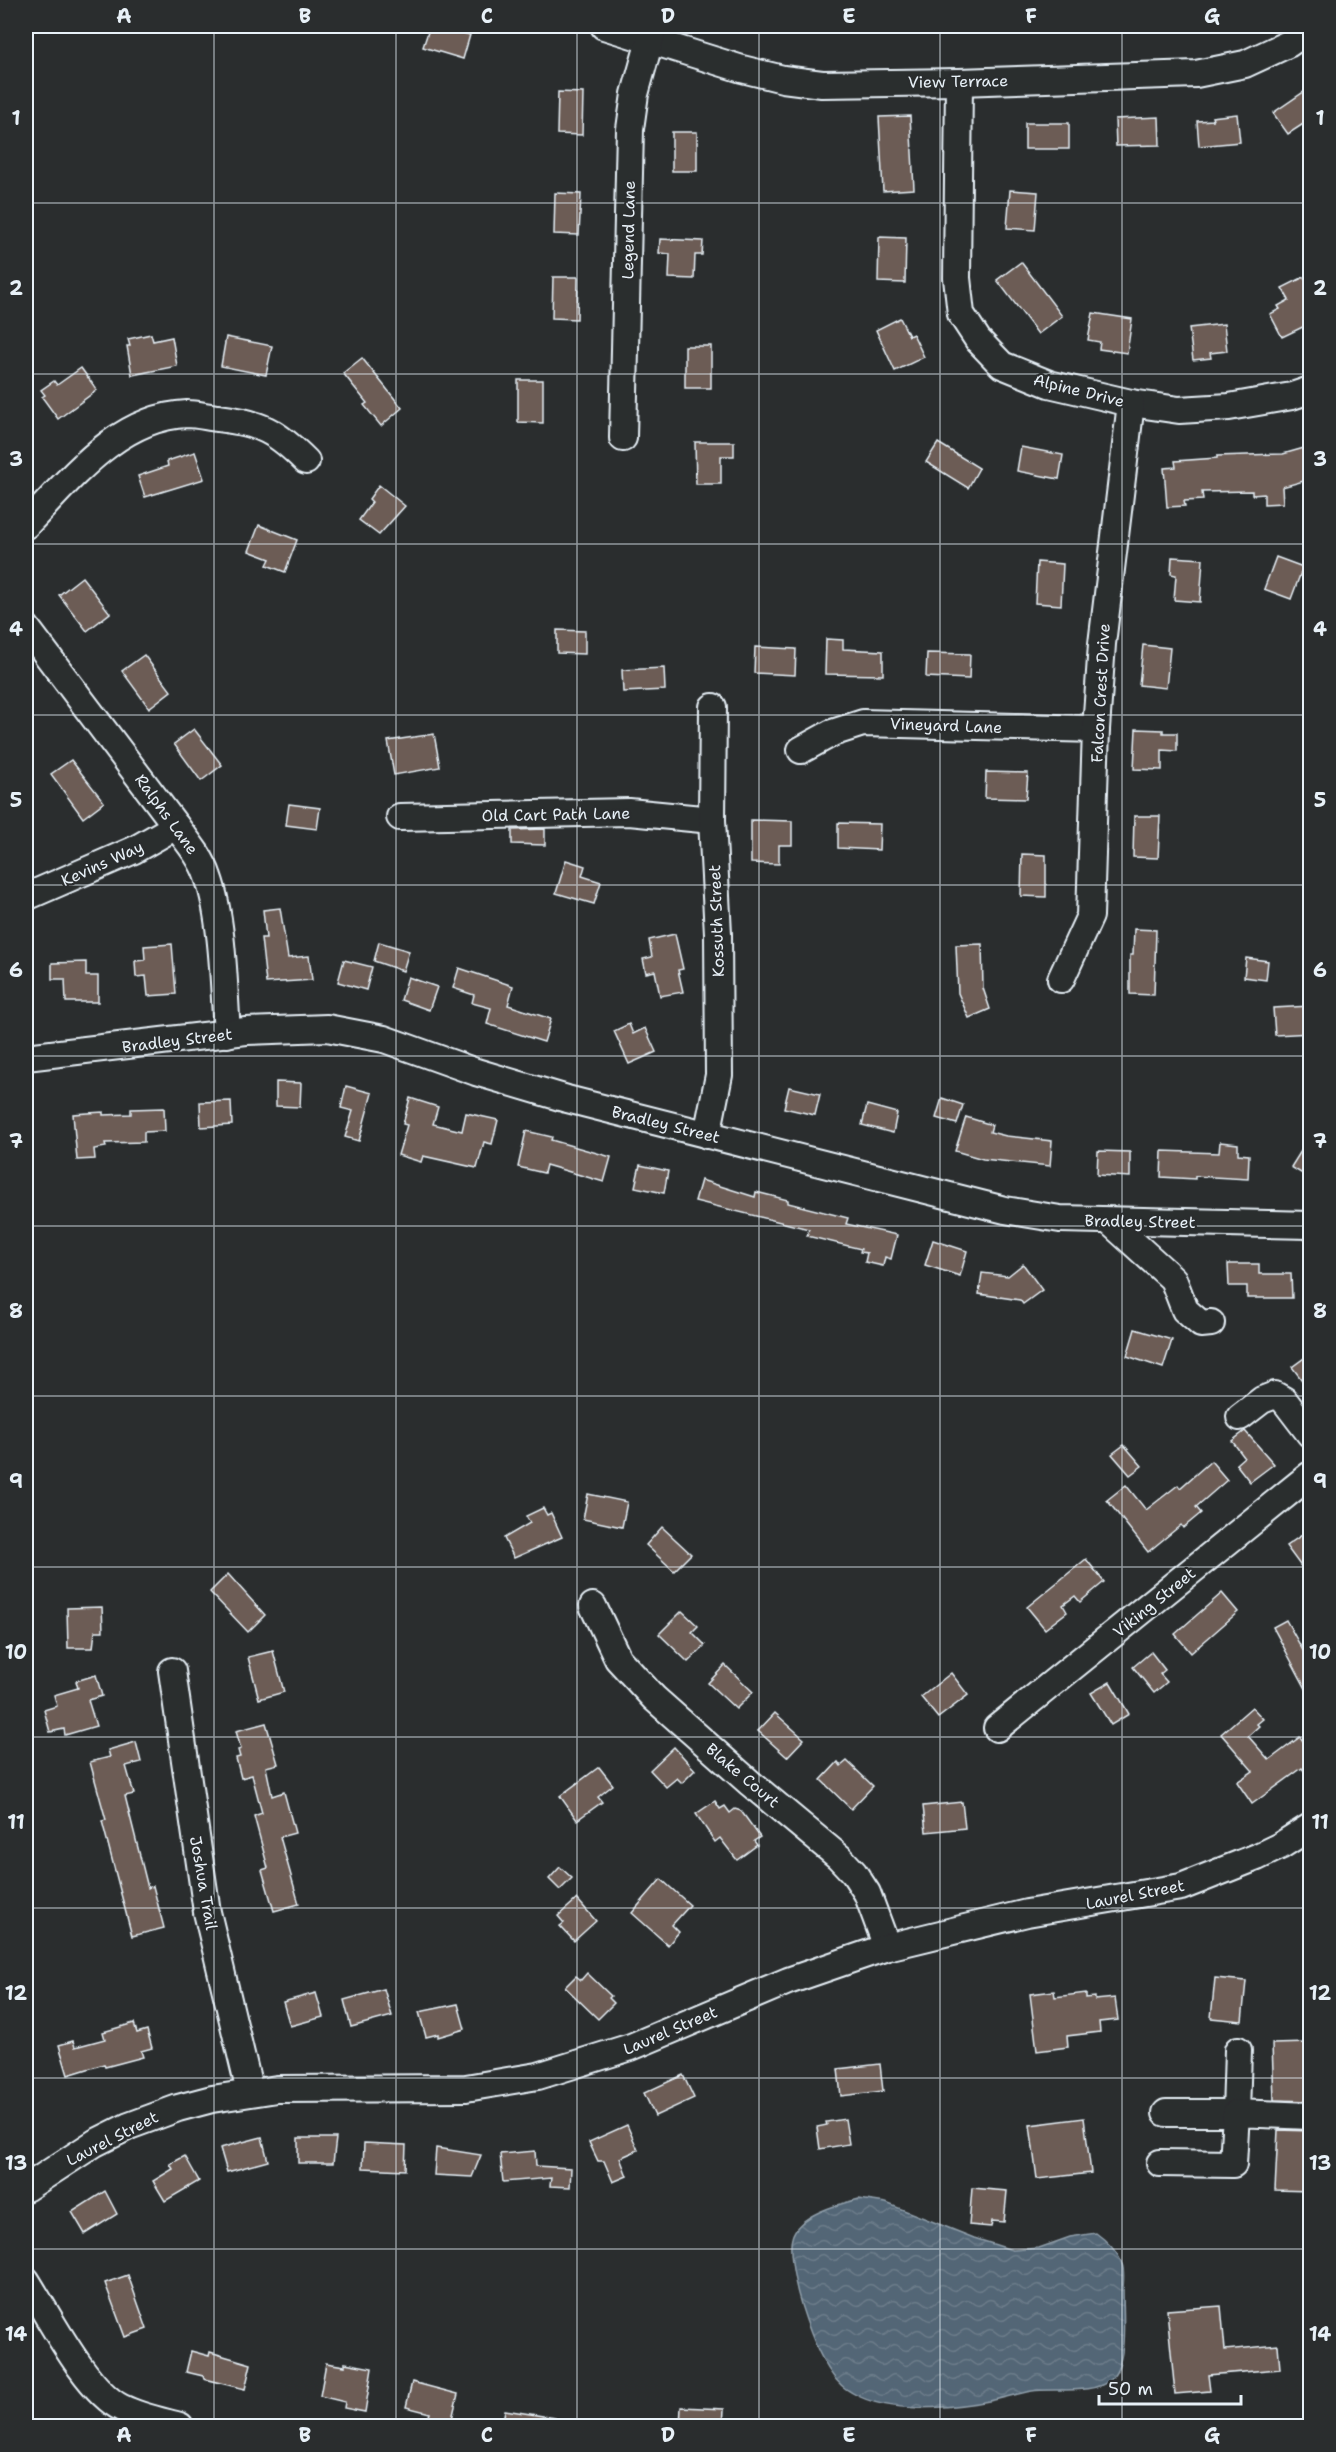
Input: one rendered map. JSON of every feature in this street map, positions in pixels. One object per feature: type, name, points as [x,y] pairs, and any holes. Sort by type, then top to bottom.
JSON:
[{"type":"street","name":"View Terrace","points":[[604,26],[652,33],[742,69],[783,79],[822,84],[1196,74],[1245,64],[1288,44],[1311,29]]},
{"type":"street","name":"Legend Lane","points":[[623,438],[630,129],[635,94],[652,33]]},
{"type":"street","name":"Alpine Drive","points":[[959,82],[957,278],[962,314],[978,340],[1002,365],[1049,384],[1131,403],[1179,410],[1229,407],[1292,396],[1311,390]]},
{"type":"street","name":"Falcon Crest Drive","points":[[1061,979],[1090,916],[1096,729],[1106,601],[1131,403]]},
{"type":"street","points":[[26,525],[89,462],[116,439],[141,424],[167,416],[189,414],[229,419],[266,428],[306,461]]},
{"type":"street","name":"Ralphs Lane","points":[[26,627],[176,826],[198,857],[208,876],[219,940],[227,1034]]},
{"type":"street","name":"Kossuth Street","points":[[707,1135],[719,1075],[718,934],[712,820],[713,707]]},
{"type":"street","name":"Vineyard Lane","points":[[801,750],[832,733],[863,723],[1096,729]]},
{"type":"street","name":"Old Cart Path Lane","points":[[399,817],[629,812],[712,820]]},
{"type":"street","name":"Kevins Way","points":[[26,897],[134,850],[176,826]]},
{"type":"street","name":"Bradley Street","points":[[26,1057],[298,1027],[327,1028],[384,1039],[517,1085],[1005,1210],[1060,1219],[1311,1225]]},
{"type":"street","points":[[1109,1221],[1173,1279],[1185,1310],[1201,1324],[1211,1323]]},
{"type":"street","points":[[1240,1417],[1262,1400],[1275,1395],[1284,1400],[1311,1434]]},
{"type":"street","name":"Viking Street","points":[[997,1728],[1311,1475]]},
{"type":"street","name":"Blake Court","points":[[593,1606],[618,1659],[654,1698],[750,1783],[839,1857],[854,1873],[867,1893],[886,1947]]},
{"type":"street","name":"Joshua Trail","points":[[172,1671],[207,1912],[250,2092]]},
{"type":"street","name":"Laurel Street","points":[[26,2188],[67,2159],[129,2126],[189,2105],[250,2092],[293,2088],[466,2088],[538,2076],[631,2047],[788,1981],[886,1947],[1028,1913],[1181,1887],[1238,1866],[1280,1846],[1311,1827]]},
{"type":"street","points":[[1160,2163],[1233,2164],[1238,2050]]},
{"type":"street","points":[[1166,2113],[1311,2116]]},
{"type":"street","points":[[26,2280],[78,2363],[100,2393],[122,2408],[180,2427]]},
{"type":"water","points":[[859,2199],[886,2203],[974,2238],[1012,2250],[1039,2248],[1070,2237],[1096,2233],[1115,2251],[1123,2267],[1123,2338],[1120,2362],[1116,2372],[1104,2384],[1095,2387],[1032,2391],[985,2402],[945,2407],[910,2408],[876,2403],[846,2389],[827,2367],[811,2334],[796,2283],[791,2246],[795,2230],[810,2217],[830,2207]]},
{"type":"building","points":[[430,26],[470,35],[463,59],[423,47]]},
{"type":"building","points":[[1311,87],[1311,119],[1288,134],[1273,113]]},
{"type":"building","points":[[558,92],[583,93],[582,135],[557,134]]},
{"type":"building","points":[[1237,114],[1240,142],[1199,146],[1197,121]]},
{"type":"building","points":[[910,116],[914,189],[883,191],[879,117]]},
{"type":"building","points":[[1159,117],[1160,145],[1116,146],[1115,119]]},
{"type":"building","points":[[1025,123],[1069,123],[1069,149],[1025,149]]},
{"type":"building","points":[[672,132],[697,132],[697,171],[672,171]]},
{"type":"building","points":[[1010,190],[1038,192],[1035,230],[1007,228]]},
{"type":"building","points":[[555,193],[581,194],[579,235],[554,234]]},
{"type":"building","points":[[879,237],[906,238],[905,283],[878,282]]},
{"type":"building","points":[[660,239],[703,241],[702,255],[695,255],[694,279],[669,278],[670,254],[659,253]]},
{"type":"building","points":[[1021,262],[1062,316],[1038,334],[997,280]]},
{"type":"building","points":[[553,277],[578,277],[577,319],[552,318]]},
{"type":"building","points":[[1304,277],[1311,289],[1311,323],[1282,337],[1270,314],[1280,309],[1278,306],[1289,300],[1282,288]]},
{"type":"building","points":[[1093,313],[1132,319],[1127,353],[1099,349],[1100,342],[1088,340]]},
{"type":"building","points":[[900,318],[909,336],[913,334],[924,357],[895,371],[876,330]]},
{"type":"building","points":[[1224,324],[1227,351],[1210,353],[1211,358],[1193,360],[1189,328]]},
{"type":"building","points":[[151,334],[153,341],[172,337],[177,366],[132,375],[128,339]]},
{"type":"building","points":[[226,337],[272,346],[266,375],[221,366]]},
{"type":"building","points":[[685,346],[711,346],[711,388],[685,388]]},
{"type":"building","points":[[362,358],[402,408],[381,426],[364,405],[367,403],[343,373]]},
{"type":"building","points":[[81,368],[97,390],[58,419],[42,397],[45,395],[41,390],[54,381],[57,385]]},
{"type":"building","points":[[518,380],[543,380],[543,423],[518,422]]},
{"type":"building","points":[[695,442],[734,442],[734,456],[721,456],[721,484],[696,484]]},
{"type":"building","points":[[938,443],[979,468],[968,488],[926,462]]},
{"type":"building","points":[[1311,446],[1311,479],[1282,487],[1283,503],[1264,504],[1264,494],[1252,495],[1252,491],[1202,492],[1203,500],[1184,501],[1185,506],[1167,507],[1164,468],[1176,467],[1175,461],[1217,458],[1217,456],[1283,454]]},
{"type":"building","points":[[1021,447],[1063,455],[1059,479],[1017,471]]},
{"type":"building","points":[[195,452],[204,479],[145,497],[138,476],[168,466],[167,461]]},
{"type":"building","points":[[379,485],[405,506],[379,535],[359,520],[372,502],[369,499]]},
{"type":"building","points":[[259,525],[297,540],[285,572],[267,565],[270,559],[249,551]]},
{"type":"building","points":[[1172,557],[1203,559],[1200,602],[1174,600],[1176,575],[1171,574]]},
{"type":"building","points":[[1276,557],[1303,567],[1291,599],[1264,589]]},
{"type":"building","points":[[1037,562],[1063,564],[1061,605],[1035,603]]},
{"type":"building","points":[[82,577],[110,613],[87,631],[59,595]]},
{"type":"building","points":[[557,630],[585,631],[585,654],[557,653]]},
{"type":"building","points":[[826,639],[843,640],[843,649],[883,651],[883,675],[825,674]]},
{"type":"building","points":[[1143,645],[1170,648],[1166,688],[1139,685]]},
{"type":"building","points":[[755,647],[796,649],[795,675],[754,673]]},
{"type":"building","points":[[927,653],[970,654],[969,679],[926,677]]},
{"type":"building","points":[[144,655],[171,691],[149,708],[122,671]]},
{"type":"building","points":[[664,668],[665,690],[623,692],[622,670]]},
{"type":"building","points":[[194,729],[222,765],[201,781],[174,744]]},
{"type":"building","points":[[1136,729],[1177,733],[1177,751],[1162,750],[1162,770],[1134,769]]},
{"type":"building","points":[[434,734],[440,767],[394,775],[388,741]]},
{"type":"building","points":[[71,760],[104,802],[83,818],[51,774]]},
{"type":"building","points":[[986,772],[1028,773],[1026,799],[985,798]]},
{"type":"building","points":[[289,804],[320,808],[317,829],[286,825]]},
{"type":"building","points":[[1134,816],[1160,816],[1158,858],[1133,857]]},
{"type":"building","points":[[751,820],[792,821],[792,845],[779,845],[779,864],[751,863]]},
{"type":"building","points":[[838,823],[880,824],[879,850],[838,848]]},
{"type":"building","points":[[545,829],[545,845],[512,844],[512,830]]},
{"type":"building","points":[[1022,854],[1046,855],[1046,897],[1021,896]]},
{"type":"building","points":[[566,860],[585,866],[582,876],[601,882],[594,904],[556,893]]},
{"type":"building","points":[[280,908],[288,958],[309,956],[312,980],[266,983],[261,938],[266,938],[263,910]]},
{"type":"building","points":[[1134,929],[1156,930],[1154,995],[1130,994],[1130,955],[1133,955]]},
{"type":"building","points":[[675,934],[683,969],[678,970],[683,992],[660,996],[655,971],[646,973],[643,959],[652,957],[649,940]]},
{"type":"building","points":[[379,942],[409,951],[403,971],[374,961]]},
{"type":"building","points":[[172,944],[176,994],[148,996],[146,976],[136,977],[135,961],[145,960],[144,946]]},
{"type":"building","points":[[982,944],[983,988],[990,1009],[969,1018],[958,993],[956,945]]},
{"type":"building","points":[[1246,958],[1268,961],[1266,980],[1244,977]]},
{"type":"building","points":[[344,960],[372,967],[366,990],[338,982]]},
{"type":"building","points":[[86,962],[86,976],[98,976],[98,1002],[66,1002],[65,979],[52,979],[52,963]]},
{"type":"building","points":[[459,968],[513,986],[508,1005],[551,1019],[544,1042],[487,1024],[491,1008],[472,1003],[474,995],[453,988]]},
{"type":"building","points":[[408,977],[437,987],[429,1010],[401,1000]]},
{"type":"building","points":[[1311,1006],[1311,1033],[1275,1035],[1273,1008]]},
{"type":"building","points":[[629,1024],[633,1034],[645,1028],[656,1052],[629,1064],[614,1031]]},
{"type":"building","points":[[276,1082],[301,1083],[300,1107],[276,1106]]},
{"type":"building","points":[[346,1086],[372,1093],[359,1141],[345,1137],[353,1111],[341,1108]]},
{"type":"building","points":[[789,1087],[820,1094],[815,1115],[784,1108]]},
{"type":"building","points":[[410,1098],[438,1107],[433,1124],[462,1131],[466,1113],[498,1120],[492,1144],[484,1142],[477,1168],[423,1156],[421,1162],[398,1155],[407,1125],[403,1124]]},
{"type":"building","points":[[942,1098],[963,1105],[957,1124],[936,1118]]},
{"type":"building","points":[[231,1101],[232,1125],[201,1127],[200,1102]]},
{"type":"building","points":[[867,1105],[897,1113],[893,1133],[862,1125]]},
{"type":"building","points":[[164,1108],[165,1131],[144,1132],[144,1142],[105,1143],[106,1147],[94,1149],[95,1159],[77,1160],[73,1114],[103,1112],[103,1115],[131,1114],[131,1109]]},
{"type":"building","points":[[966,1117],[992,1125],[990,1132],[1052,1141],[1050,1166],[983,1159],[955,1151]]},
{"type":"building","points":[[526,1131],[552,1137],[551,1140],[611,1157],[604,1182],[546,1165],[544,1173],[518,1167]]},
{"type":"building","points":[[1311,1135],[1311,1179],[1291,1167]]},
{"type":"building","points":[[1220,1142],[1238,1144],[1238,1154],[1249,1155],[1248,1179],[1161,1177],[1162,1151],[1219,1153]]},
{"type":"building","points":[[1098,1151],[1130,1152],[1130,1177],[1097,1175]]},
{"type":"building","points":[[640,1165],[668,1171],[664,1193],[635,1187]]},
{"type":"building","points":[[701,1180],[755,1197],[756,1192],[788,1200],[788,1203],[848,1218],[846,1224],[897,1235],[891,1259],[885,1257],[883,1266],[865,1262],[867,1253],[860,1252],[861,1249],[807,1236],[809,1229],[695,1201]]},
{"type":"building","points":[[933,1240],[967,1251],[960,1276],[925,1265]]},
{"type":"building","points":[[1023,1264],[1042,1290],[1023,1304],[1020,1300],[979,1294],[982,1273],[1008,1276]]},
{"type":"building","points":[[1228,1264],[1259,1264],[1259,1274],[1291,1274],[1292,1298],[1247,1298],[1247,1286],[1229,1286]]},
{"type":"building","points":[[1135,1329],[1172,1340],[1163,1368],[1127,1356]]},
{"type":"building","points":[[1311,1353],[1311,1392],[1292,1367]]},
{"type":"building","points":[[1245,1431],[1274,1464],[1250,1482],[1236,1464],[1244,1457],[1232,1441]]},
{"type":"building","points":[[1124,1445],[1142,1466],[1130,1475],[1112,1454]]},
{"type":"building","points":[[1211,1461],[1227,1480],[1196,1507],[1201,1513],[1183,1528],[1181,1525],[1148,1552],[1107,1500],[1126,1485],[1146,1510],[1178,1485],[1180,1488]]},
{"type":"building","points":[[588,1494],[627,1502],[622,1527],[583,1519]]},
{"type":"building","points":[[543,1508],[547,1515],[551,1513],[562,1537],[514,1558],[504,1538],[530,1523],[526,1516]]},
{"type":"building","points":[[662,1527],[691,1554],[674,1571],[646,1545]]},
{"type":"building","points":[[1311,1529],[1311,1580],[1286,1546]]},
{"type":"building","points":[[1086,1559],[1104,1582],[1080,1602],[1075,1596],[1063,1605],[1067,1612],[1045,1629],[1027,1607]]},
{"type":"building","points":[[228,1574],[265,1615],[248,1632],[210,1592]]},
{"type":"building","points":[[1222,1593],[1238,1612],[1191,1653],[1175,1634]]},
{"type":"building","points":[[102,1607],[103,1631],[95,1631],[93,1648],[68,1648],[67,1608]]},
{"type":"building","points":[[682,1611],[698,1626],[692,1632],[705,1645],[688,1662],[659,1634]]},
{"type":"building","points":[[1286,1620],[1311,1665],[1311,1698],[1273,1627]]},
{"type":"building","points":[[273,1651],[284,1692],[259,1699],[248,1657]]},
{"type":"building","points":[[1151,1652],[1165,1670],[1160,1674],[1167,1682],[1154,1693],[1133,1667]]},
{"type":"building","points":[[725,1665],[753,1692],[736,1709],[708,1683]]},
{"type":"building","points":[[951,1673],[968,1695],[938,1718],[921,1697]]},
{"type":"building","points":[[96,1675],[102,1696],[88,1700],[96,1726],[65,1735],[64,1729],[50,1732],[44,1710],[57,1706],[54,1695],[78,1688],[76,1681]]},
{"type":"building","points":[[1110,1682],[1129,1714],[1111,1725],[1091,1693]]},
{"type":"building","points":[[1252,1707],[1263,1719],[1248,1736],[1269,1760],[1300,1737],[1311,1751],[1311,1780],[1302,1768],[1252,1804],[1237,1782],[1253,1771],[1221,1734]]},
{"type":"building","points":[[775,1713],[804,1739],[787,1757],[758,1731]]},
{"type":"building","points":[[266,1723],[278,1764],[266,1767],[272,1796],[284,1792],[295,1833],[280,1837],[299,1904],[274,1911],[262,1870],[268,1868],[254,1816],[262,1813],[252,1775],[241,1778],[236,1758],[240,1757],[238,1750],[241,1749],[236,1731]]},
{"type":"building","points":[[136,1742],[141,1762],[126,1766],[134,1794],[125,1796],[148,1888],[153,1886],[164,1928],[132,1936],[102,1821],[106,1820],[90,1762],[110,1757],[108,1750]]},
{"type":"building","points":[[674,1747],[695,1770],[682,1783],[677,1778],[666,1787],[650,1770]]},
{"type":"building","points":[[847,1761],[873,1786],[851,1809],[821,1780],[838,1762],[841,1766]]},
{"type":"building","points":[[599,1767],[613,1785],[598,1797],[602,1802],[577,1820],[560,1796]]},
{"type":"building","points":[[715,1801],[720,1809],[725,1806],[730,1813],[735,1809],[741,1811],[760,1837],[754,1841],[757,1845],[737,1860],[720,1838],[715,1842],[696,1814]]},
{"type":"building","points":[[962,1802],[965,1828],[926,1832],[923,1806]]},
{"type":"building","points":[[560,1867],[572,1878],[560,1890],[549,1879]]},
{"type":"building","points":[[661,1879],[690,1905],[672,1925],[679,1932],[668,1945],[632,1913]]},
{"type":"building","points":[[577,1899],[596,1921],[574,1941],[560,1926],[564,1923],[558,1916]]},
{"type":"building","points":[[587,1973],[611,1996],[609,1998],[614,2003],[598,2019],[565,1987],[576,1976],[581,1980]]},
{"type":"building","points":[[1215,1978],[1246,1981],[1242,2021],[1211,2018]]},
{"type":"building","points":[[384,1989],[392,2016],[351,2027],[344,2000]]},
{"type":"building","points":[[1054,1991],[1055,1997],[1086,1993],[1086,1998],[1095,1997],[1095,2000],[1115,1998],[1118,2020],[1099,2022],[1100,2032],[1067,2036],[1068,2047],[1037,2051],[1030,1994]]},
{"type":"building","points":[[316,1993],[323,2017],[290,2026],[283,2002]]},
{"type":"building","points":[[458,2004],[465,2029],[438,2037],[438,2034],[426,2037],[419,2012]]},
{"type":"building","points":[[134,2023],[137,2033],[147,2030],[152,2048],[141,2051],[143,2057],[105,2067],[104,2064],[68,2075],[59,2045],[73,2041],[75,2047],[105,2039],[103,2032]]},
{"type":"building","points":[[1311,2043],[1311,2101],[1274,2100],[1272,2044]]},
{"type":"building","points":[[880,2064],[883,2091],[841,2096],[838,2069]]},
{"type":"building","points":[[683,2075],[694,2098],[655,2116],[644,2093]]},
{"type":"building","points":[[1084,2118],[1091,2173],[1037,2179],[1030,2125]]},
{"type":"building","points":[[845,2119],[849,2144],[820,2149],[817,2127],[827,2125],[826,2122]]},
{"type":"building","points":[[627,2125],[638,2150],[620,2158],[627,2176],[613,2182],[604,2161],[598,2161],[589,2142]]},
{"type":"building","points":[[1278,2130],[1311,2131],[1311,2191],[1275,2190]]},
{"type":"building","points":[[262,2137],[268,2161],[227,2172],[220,2148]]},
{"type":"building","points":[[298,2138],[336,2138],[333,2163],[298,2163]]},
{"type":"building","points":[[364,2143],[406,2145],[405,2170],[363,2168]]},
{"type":"building","points":[[436,2148],[481,2155],[472,2177],[434,2175]]},
{"type":"building","points":[[535,2151],[536,2166],[571,2168],[570,2187],[550,2186],[551,2178],[503,2182],[500,2154]]},
{"type":"building","points":[[185,2156],[199,2181],[165,2201],[153,2181],[173,2169],[170,2164]]},
{"type":"building","points":[[972,2188],[1007,2191],[1004,2222],[992,2221],[991,2227],[969,2225]]},
{"type":"building","points":[[105,2191],[117,2214],[85,2234],[72,2212]]},
{"type":"building","points":[[128,2275],[147,2329],[125,2337],[105,2283]]},
{"type":"building","points":[[1221,2306],[1225,2350],[1278,2345],[1280,2369],[1208,2375],[1210,2391],[1175,2394],[1167,2310]]},
{"type":"building","points":[[191,2351],[209,2356],[210,2352],[251,2364],[245,2389],[186,2372]]},
{"type":"building","points":[[326,2363],[345,2366],[345,2363],[372,2368],[365,2412],[344,2408],[345,2402],[320,2396]]},
{"type":"building","points":[[412,2382],[458,2394],[450,2427],[427,2422],[430,2413],[406,2407]]},
{"type":"building","points":[[681,2407],[724,2409],[723,2427],[680,2427]]},
{"type":"building","points":[[505,2410],[555,2418],[554,2427],[502,2427]]}]
